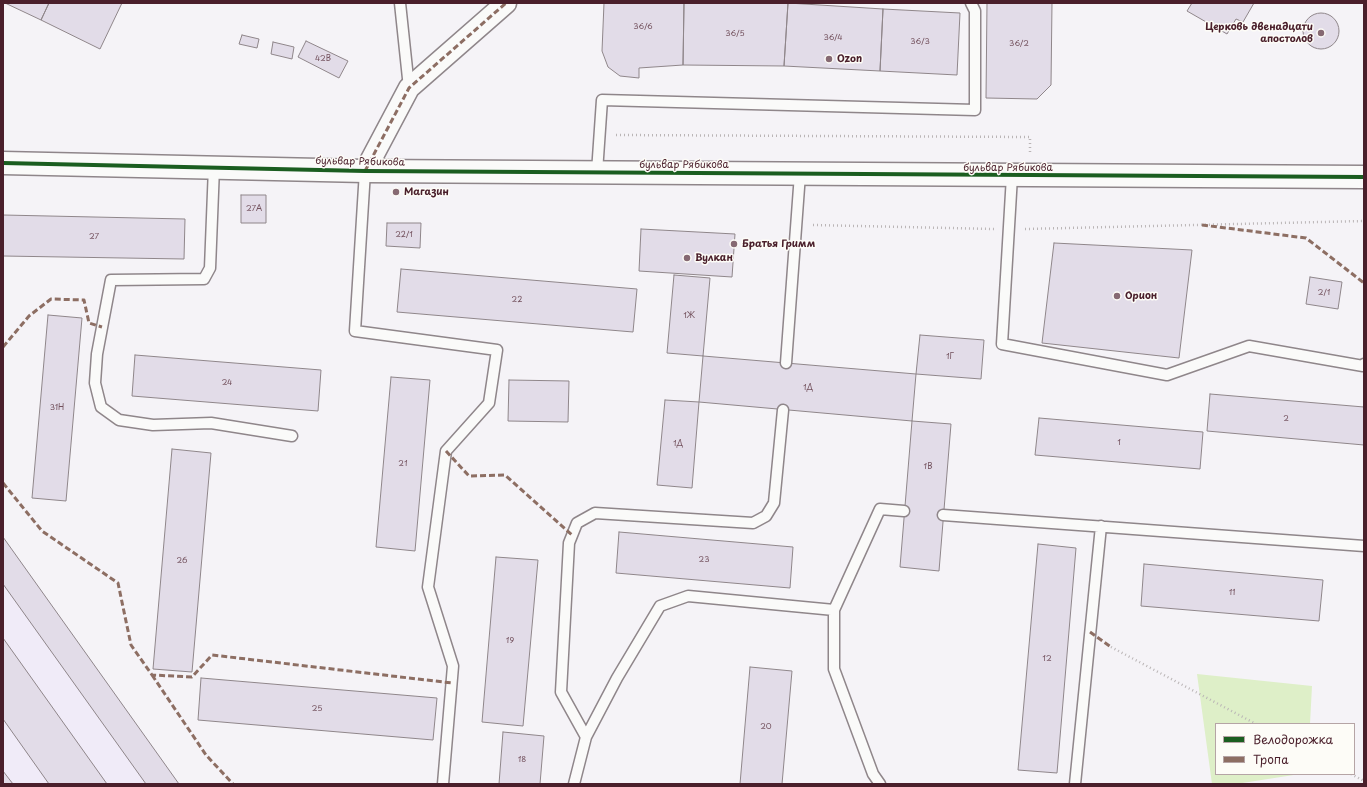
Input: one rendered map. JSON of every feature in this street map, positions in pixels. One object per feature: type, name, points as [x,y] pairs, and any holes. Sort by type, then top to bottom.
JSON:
[{"type":"street","points":[[365,171],[409,88],[506,3]]},
{"type":"street","name":"бульвар Рябикова","points":[[3,163],[365,171],[1364,177]]},
{"type":"lane","points":[[400,3],[409,88]]},
{"type":"lane","points":[[597,172],[602,100],[975,110],[975,11],[971,3]]},
{"type":"lane","points":[[214,167],[210,268],[204,279],[111,280],[97,354],[95,383],[101,406],[119,420],[153,425],[211,423],[292,436]]},
{"type":"lane","points":[[365,171],[355,331],[497,350],[489,403],[446,451],[428,587],[453,666],[443,784]]},
{"type":"lane","points":[[786,363],[800,174]]},
{"type":"lane","points":[[1012,176],[1002,344],[1167,375],[1249,346],[1363,366],[1364,364]]},
{"type":"lane","points":[[586,737],[561,692],[569,544],[577,523],[595,513],[753,523],[766,516],[774,503],[783,410]]},
{"type":"lane","points":[[880,784],[873,774],[834,669],[834,610],[880,509],[904,511]]},
{"type":"lane","points":[[943,515],[1364,546]]},
{"type":"lane","points":[[1075,784],[1101,526]]},
{"type":"lane","points":[[574,784],[586,737],[617,678],[660,606],[688,596],[834,610]]},
{"type":"path","points":[[613,135],[1030,137],[1030,156]]},
{"type":"path","points":[[796,224],[1009,229],[1364,221]]},
{"type":"path","points":[[1111,647],[1254,723]]},
{"type":"path","points":[[1353,775],[1364,781]]},
{"type":"shaded area","points":[[3,537],[179,784],[3,784]]},
{"type":"green space","points":[[1197,674],[1312,686],[1310,723],[1215,723],[1215,775],[1294,775],[1236,784],[1212,784]]},
{"type":"building","points":[[5,3],[49,3],[41,20]]},
{"type":"building","points":[[49,3],[122,3],[100,49],[41,20]]},
{"type":"building","points":[[604,3],[684,3],[683,65],[639,68],[639,78],[620,76],[608,67],[602,51]]},
{"type":"building","points":[[684,3],[788,3],[784,66],[683,65]]},
{"type":"building","points":[[788,3],[883,9],[880,71],[784,66]]},
{"type":"building","points":[[987,3],[1052,3],[1051,85],[1037,99],[986,98]]},
{"type":"building","points":[[1192,3],[1254,3],[1243,22],[1236,19],[1227,34],[1187,11]]},
{"type":"building","points":[[883,9],[960,13],[957,75],[880,71]]},
{"type":"building","name":"Церковь двенадцати апостолов","points":[[1325,13],[1334,18],[1338,24],[1338,38],[1334,44],[1325,49],[1317,49],[1308,44],[1304,38],[1303,27],[1308,18],[1314,14]]},
{"type":"building","points":[[242,35],[259,39],[257,48],[239,44]]},
{"type":"building","points":[[306,41],[348,61],[339,78],[298,57]]},
{"type":"building","points":[[273,42],[294,47],[292,59],[271,54]]},
{"type":"building","points":[[241,195],[266,195],[266,223],[241,223]]},
{"type":"building","points":[[3,215],[185,219],[184,259],[3,256]]},
{"type":"building","points":[[387,223],[421,223],[420,248],[386,246]]},
{"type":"building","name":"Вулкан","points":[[641,229],[735,234],[732,277],[639,271]]},
{"type":"building","name":"Орион","points":[[1054,243],[1192,250],[1179,358],[1042,343]]},
{"type":"building","points":[[401,269],[637,289],[633,332],[397,312]]},
{"type":"building","points":[[674,275],[710,278],[703,356],[667,353]]},
{"type":"building","points":[[1310,277],[1342,282],[1338,309],[1306,304]]},
{"type":"building","points":[[48,315],[82,318],[66,501],[32,498]]},
{"type":"building","points":[[920,335],[984,340],[981,379],[916,374]]},
{"type":"building","points":[[135,355],[321,370],[318,411],[132,396]]},
{"type":"building","points":[[703,356],[916,374],[912,421],[699,402]]},
{"type":"building","points":[[391,377],[430,380],[415,551],[376,547]]},
{"type":"building","points":[[509,380],[569,381],[568,422],[508,421]]},
{"type":"building","points":[[1210,394],[1364,407],[1364,445],[1207,431]]},
{"type":"building","points":[[665,400],[699,402],[692,488],[657,485]]},
{"type":"building","points":[[1039,418],[1203,432],[1200,469],[1035,455]]},
{"type":"building","points":[[912,421],[951,424],[939,571],[900,567]]},
{"type":"building","points":[[172,449],[211,453],[192,672],[153,669]]},
{"type":"building","points":[[619,532],[793,547],[790,588],[616,573]]},
{"type":"building","points":[[3,537],[179,784],[146,784],[3,584]]},
{"type":"building","points":[[1038,544],[1076,548],[1057,773],[1018,770]]},
{"type":"building","points":[[496,557],[538,560],[523,726],[482,722]]},
{"type":"building","points":[[1144,564],[1323,580],[1319,621],[1141,606]]},
{"type":"building","points":[[3,638],[107,784],[49,784],[3,719]]},
{"type":"building","points":[[750,667],[792,671],[782,784],[740,784]]},
{"type":"building","points":[[201,678],[437,698],[433,740],[198,720]]},
{"type":"building","points":[[503,732],[544,736],[540,784],[499,784]]},
{"type":"building","points":[[3,771],[13,784],[3,784]]},
{"type":"marked path","points":[[365,171],[409,88],[506,3]]},
{"type":"marked path","points":[[1202,225],[1306,238],[1364,283]]},
{"type":"marked path","points":[[3,347],[29,316],[51,299],[84,300],[89,323],[102,327]]},
{"type":"marked path","points":[[446,451],[469,476],[505,475],[572,535]]},
{"type":"marked path","points":[[3,483],[42,531],[118,583],[131,645],[152,675],[192,677],[212,655],[452,683]]},
{"type":"marked path","points":[[1090,632],[1111,647]]},
{"type":"marked path","points":[[152,675],[206,755],[233,784]]},
{"type":"cycle path","points":[[3,163],[365,171],[1364,177]]},
{"type":"place","name":"Церковь двенадцати апостолов","points":[[1321,33]]},
{"type":"place","name":"Ozon","points":[[829,59]]},
{"type":"place","name":"Магазин","points":[[396,192]]},
{"type":"place","name":"Братья Гримм","points":[[734,244]]},
{"type":"place","name":"Вулкан","points":[[687,258]]},
{"type":"place","name":"Орион","points":[[1117,296]]}]
